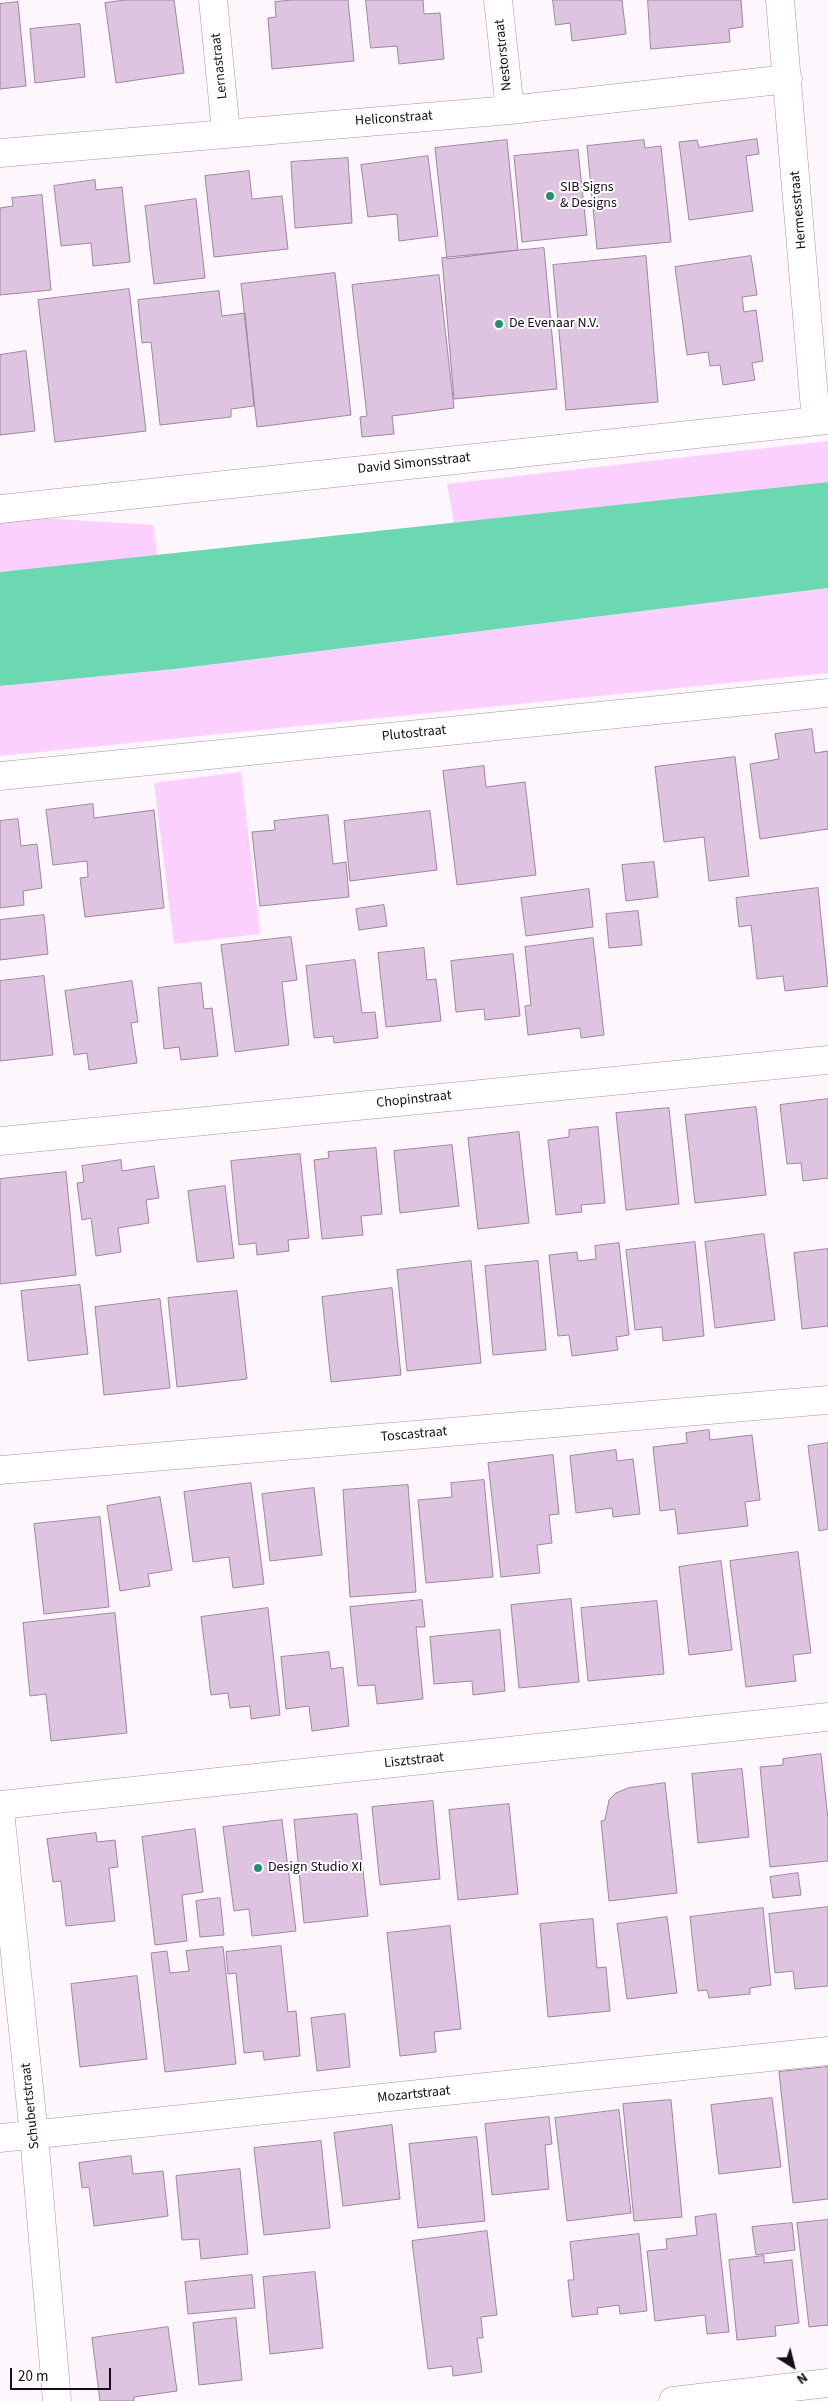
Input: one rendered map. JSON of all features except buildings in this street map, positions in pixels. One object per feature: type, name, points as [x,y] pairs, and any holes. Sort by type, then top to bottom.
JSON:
[{"type":"street","name":"Lernastraat","points":[[213,0],[226,132]]},
{"type":"street","name":"Nestorstraat","points":[[498,0],[510,110]]},
{"type":"street","name":"Hermesstraat","points":[[780,0],[822,421]]},
{"type":"street","name":"Heliconstraat","points":[[0,153],[226,132],[510,110],[788,79]]},
{"type":"street","name":"David Simonsstraat","points":[[0,509],[822,421]]},
{"type":"street","name":"Plutostraat","points":[[0,776],[828,693]]},
{"type":"street","name":"Chopinstraat","points":[[0,1141],[828,1060]]},
{"type":"street","name":"Toscastraat","points":[[0,1470],[828,1400]]},
{"type":"street","name":"Lisztstraat","points":[[0,1805],[828,1717]]},
{"type":"street","name":"Schubertstraat","points":[[0,1810],[34,2134],[57,2401]]},
{"type":"street","name":"Mozartstraat","points":[[0,2138],[828,2051]]},
{"type":"street","points":[[673,2401],[828,2383]]},
{"type":"shaded area","points":[[828,441],[828,482],[454,523],[447,484]]},
{"type":"shaded area","points":[[828,482],[828,588],[175,669],[0,686],[0,572]]},
{"type":"shaded area","points":[[39,518],[153,525],[157,556],[0,572],[0,523]]},
{"type":"shaded area","points":[[828,588],[828,673],[0,756],[0,686],[175,669]]},
{"type":"shaded area","points":[[241,772],[260,934],[174,944],[154,783]]},
{"type":"place","name":"SIB Signs & Designs","points":[[550,196]]},
{"type":"place","name":"De Evenaar N.V.","points":[[499,324]]},
{"type":"place","name":"Design Studio XI","points":[[258,1868]]}]
